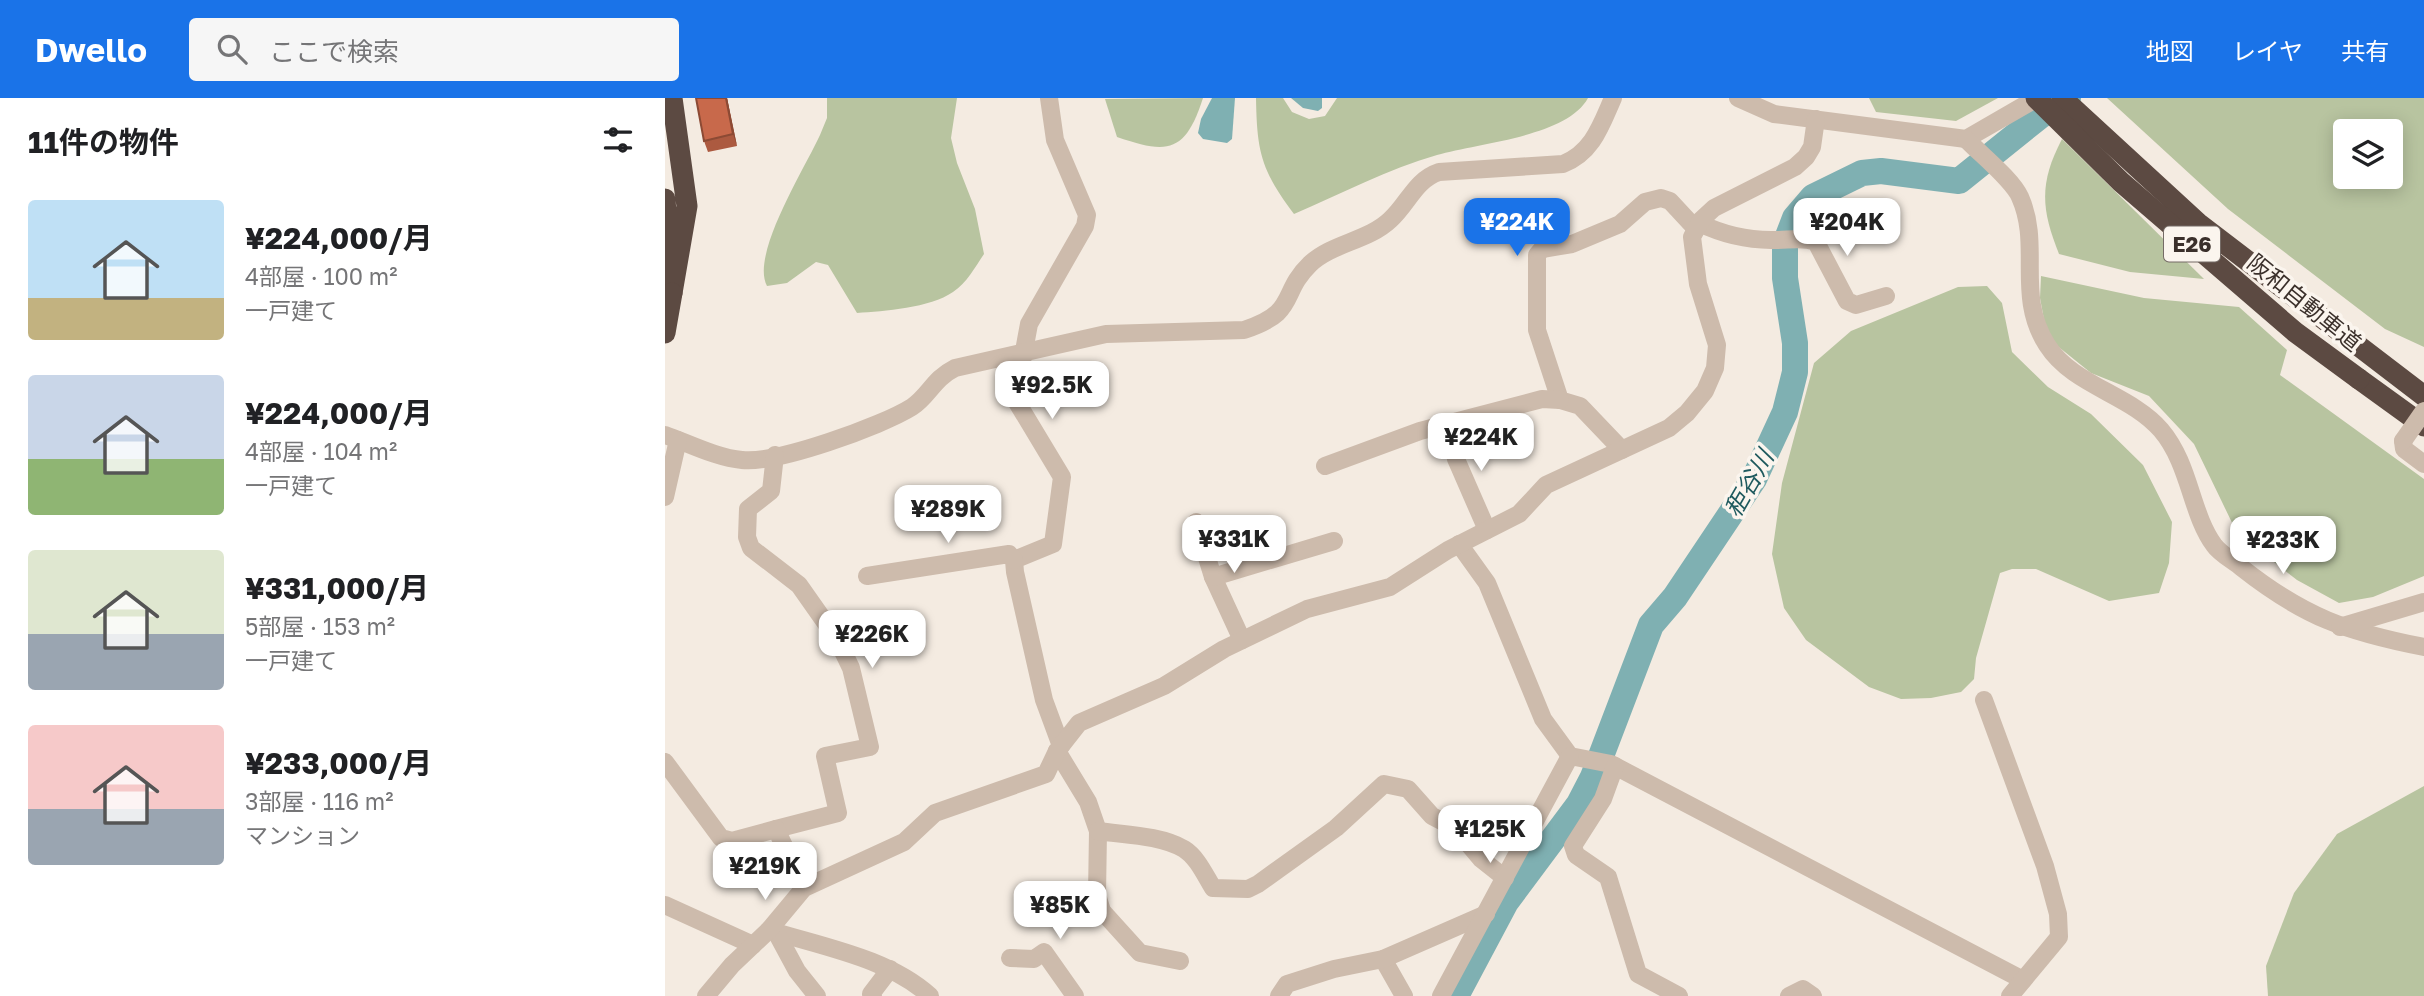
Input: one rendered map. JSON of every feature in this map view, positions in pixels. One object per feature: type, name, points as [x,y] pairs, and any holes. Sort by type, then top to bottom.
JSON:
[{"type":"highway","points":[[665,333],[687,206],[672,98]]},
{"type":"highway","name":"阪和自動車道","points":[[2037,98],[2150,208],[2295,332],[2424,426]]},
{"type":"highway","name":"阪和自動車道","points":[[2062,98],[2198,223],[2378,364],[2424,396]]},
{"type":"highway","points":[[665,200],[672,293]]},
{"type":"street","points":[[1014,559],[1047,549],[1053,544],[1062,477],[1015,399],[1022,351],[1029,324],[1085,226],[1087,215],[1055,140],[1049,98]]},
{"type":"street","points":[[665,497],[672,437],[741,460],[775,455],[818,444],[899,415],[915,405],[938,377],[955,368],[1106,334],[1244,330],[1255,326],[1281,311],[1311,263],[1375,232],[1391,220],[1428,176],[1439,172],[1563,164],[1576,159],[1602,126],[1613,98]]},
{"type":"street","points":[[1738,98],[1774,114],[1966,139],[2037,98]]},
{"type":"street","points":[[706,996],[753,945],[773,931],[804,888],[904,842],[935,813],[1034,781],[1046,774],[1059,748],[1079,723],[1164,686],[1242,640],[1307,609],[1390,587],[1459,544],[1520,514],[1546,485],[1669,428],[1687,414],[1705,391],[1715,368],[1717,345],[1693,262],[1692,237],[1697,226],[1714,208],[1807,158],[1812,147],[1816,119]]},
{"type":"street","points":[[1966,139],[2019,194],[2027,215],[2027,280],[2034,318],[2048,347],[2078,375],[2136,408],[2161,430],[2180,460],[2214,546],[2281,598],[2340,627],[2424,647]]},
{"type":"street","points":[[1560,400],[1537,330],[1537,255],[1542,249],[1572,244],[1620,224],[1644,202],[1661,198],[1670,201],[1697,226],[1731,236],[1771,240],[1808,239],[1816,242],[1847,301],[1856,305],[1886,296]]},
{"type":"street","points":[[1325,466],[1450,423],[1542,399],[1560,400],[1580,406],[1622,450]]},
{"type":"street","points":[[2424,411],[2403,441],[2403,449],[2424,464]]},
{"type":"street","points":[[1450,423],[1456,459],[1487,530]]},
{"type":"street","points":[[665,762],[721,838],[732,841],[838,813],[825,756],[870,747],[851,668],[837,639],[799,584],[751,548],[747,537],[748,509],[771,491],[775,455]]},
{"type":"street","points":[[1196,522],[1213,577],[1242,640]]},
{"type":"street","points":[[1213,577],[1334,541]]},
{"type":"street","points":[[1459,544],[1493,594],[1543,719],[1570,756],[1613,765],[2023,980]]},
{"type":"street","points":[[867,576],[1009,554],[1014,559],[1014,572],[1044,700],[1059,748],[1088,802],[1098,831],[1097,895],[1102,911],[1140,953],[1180,961]]},
{"type":"street","points":[[2340,627],[2424,602]]},
{"type":"street","points":[[1985,700],[2045,866],[2058,914],[2059,937],[2010,996]]},
{"type":"street","points":[[1441,996],[1570,756]]},
{"type":"street","points":[[1613,765],[1603,799],[1573,846],[1576,855],[1608,877],[1638,974],[1679,996]]},
{"type":"street","points":[[1098,831],[1161,841],[1183,849],[1195,859],[1213,888],[1248,889],[1336,828],[1384,784],[1408,789],[1432,816],[1455,828],[1481,859],[1505,878]]},
{"type":"street","points":[[776,829],[804,888]]},
{"type":"street","points":[[665,905],[753,945]]},
{"type":"street","points":[[1279,996],[1287,984],[1308,976],[1383,959],[1486,914]]},
{"type":"street","points":[[773,931],[910,978],[930,996]]},
{"type":"street","points":[[773,931],[797,971],[817,996]]},
{"type":"street","points":[[1010,958],[1034,959],[1044,952],[1075,996]]},
{"type":"street","points":[[1383,959],[1404,996]]},
{"type":"street","points":[[873,996],[871,994],[890,970]]},
{"type":"street","points":[[1789,996],[1803,989],[1813,996]]},
{"type":"green space","points":[[827,98],[957,98],[951,138],[957,163],[975,209],[984,254],[967,279],[953,292],[920,305],[857,313],[828,265],[816,262],[787,283],[767,286],[764,272],[772,233],[827,118]]},
{"type":"green space","points":[[1203,98],[1189,130],[1172,145],[1161,147],[1117,137],[1105,99]]},
{"type":"green space","points":[[1256,98],[1283,98],[1292,112],[1309,119],[1325,116],[1337,98],[1588,98],[1577,111],[1542,130],[1419,161],[1294,214],[1274,185],[1263,160]]},
{"type":"green space","points":[[1869,98],[1998,98],[1956,121],[1876,112]]},
{"type":"green space","points":[[2107,98],[2424,98],[2424,347],[2385,329],[2228,209]]},
{"type":"green space","points":[[2062,139],[2204,279],[2130,272],[2059,254],[2049,223],[2045,196],[2049,169]]},
{"type":"green space","points":[[2041,276],[2144,298],[2239,307],[2287,350],[2280,375],[2424,479],[2424,576],[2373,597],[2339,603],[2297,580],[2237,533],[2194,444],[2149,396],[2091,373],[2055,344],[2045,325],[2040,298]]},
{"type":"green space","points":[[1987,286],[2002,303],[2012,352],[2048,387],[2091,414],[2143,465],[2172,522],[2169,563],[2159,593],[2109,601],[2036,569],[2012,569],[2000,573],[1976,658],[1974,679],[1961,692],[1931,698],[1901,699],[1869,687],[1806,640],[1784,608],[1772,554],[1782,483],[1814,363],[1851,331],[1958,287]]},
{"type":"green space","points":[[2424,786],[2424,996],[2268,996],[2266,966],[2294,893],[2337,834]]},
{"type":"water","points":[[1212,98],[1235,98],[1232,139],[1227,143],[1203,139],[1198,133],[1201,119]]},
{"type":"water","points":[[1291,98],[1322,98],[1322,108],[1318,111],[1303,108]]},
{"type":"building","points":[[696,98],[726,98],[733,134],[704,141]]},
{"type":"waterway","name":"秬谷川","points":[[1456,996],[1506,902],[1579,804],[1593,777],[1651,625],[1675,597],[1754,479],[1785,412],[1795,372],[1795,343],[1785,278],[1785,244],[1795,218],[1813,197],[1862,173],[1881,171],[1959,181],[2040,116],[2068,98]]}]
